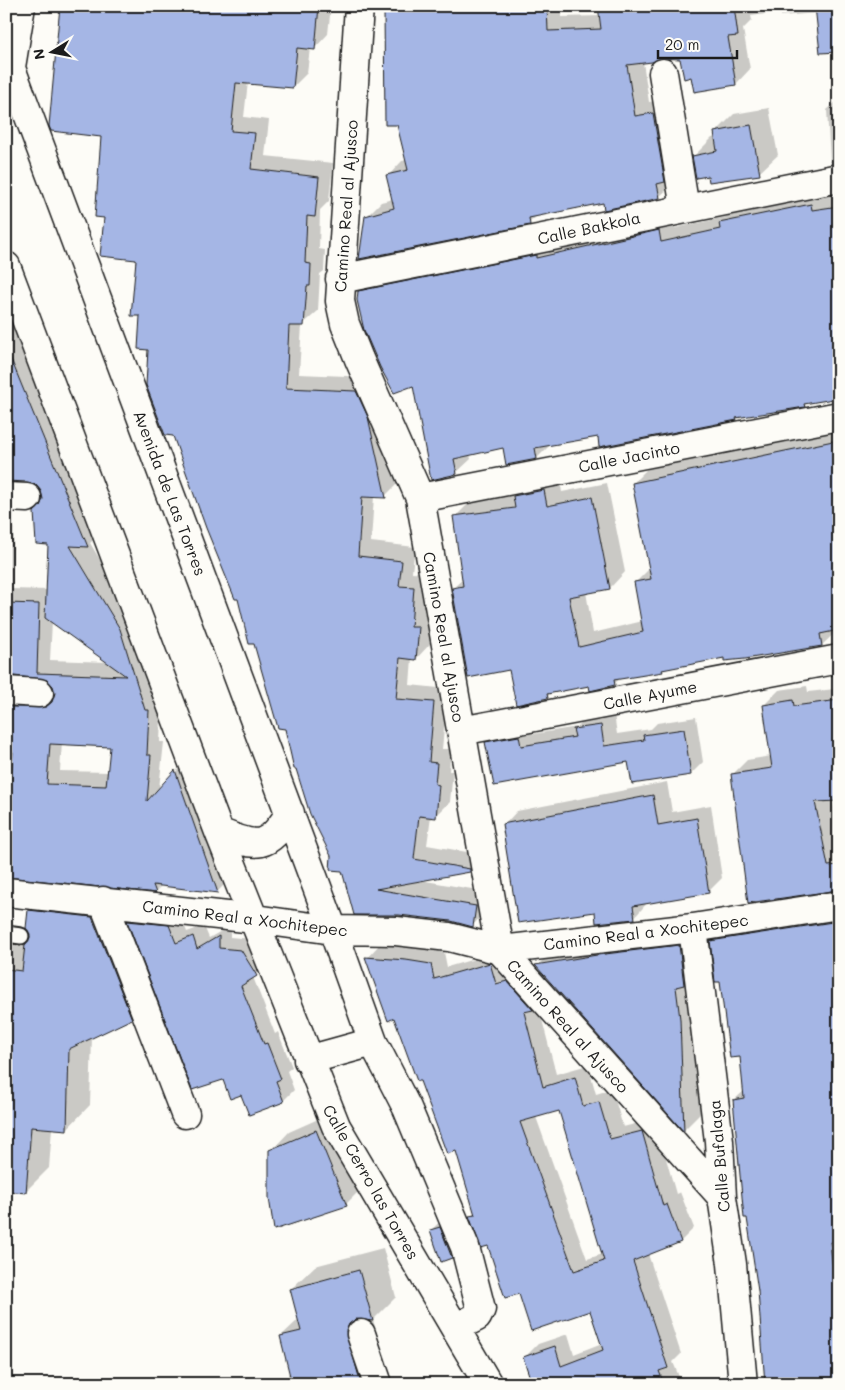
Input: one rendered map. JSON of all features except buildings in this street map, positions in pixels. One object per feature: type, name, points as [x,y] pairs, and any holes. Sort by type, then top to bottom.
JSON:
[{"type":"street","points":[[8,61],[21,6]]},
{"type":"street","name":"Camino Real al Ajusco","points":[[359,6],[340,302],[344,324],[420,498],[500,950],[722,1197]]},
{"type":"street","name":"Avenida de Las Torres","points":[[8,61],[334,930]]},
{"type":"street","points":[[663,73],[685,209]]},
{"type":"street","name":"Calle Bakkola","points":[[340,279],[839,178]]},
{"type":"street","points":[[6,266],[14,304],[219,832],[255,919]]},
{"type":"street","name":"Calle Jacinto","points":[[420,498],[839,416]]},
{"type":"street","name":"Calle Ayume","points":[[461,731],[839,660]]},
{"type":"street","points":[[6,691],[39,693]]},
{"type":"street","points":[[219,832],[244,842],[260,843],[277,834],[290,813]]},
{"type":"street","name":"Camino Real a Xochitepec","points":[[6,892],[103,901],[334,930],[396,931],[449,937],[500,950],[693,928],[839,905]]},
{"type":"street","points":[[103,901],[186,1114]]},
{"type":"street","name":"Calle Cerro las Torres","points":[[255,919],[308,1060],[336,1126],[488,1384]]},
{"type":"street","name":"Calle Bufalaga","points":[[693,928],[719,1141],[722,1197],[732,1264],[743,1384]]},
{"type":"street","points":[[334,930],[373,1042],[407,1108],[465,1247],[481,1309],[477,1317],[455,1328]]},
{"type":"street","points":[[308,1060],[373,1042]]},
{"type":"street","points":[[361,1334],[378,1384]]}]
